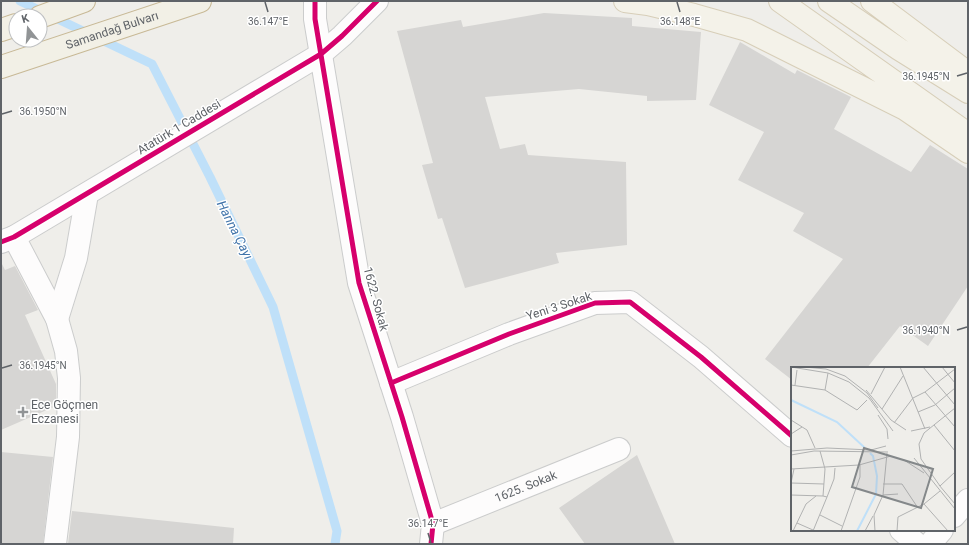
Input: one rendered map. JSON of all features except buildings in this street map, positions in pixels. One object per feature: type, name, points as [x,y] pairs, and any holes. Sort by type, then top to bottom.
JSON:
[{"type":"highway","points":[[48,13],[84,1]]},
{"type":"highway","name":"Samandağ Bulvarı","points":[[1,67],[196,2]]},
{"type":"main road","points":[[625,1],[648,4],[747,30],[905,109],[968,152]]},
{"type":"main road","points":[[780,1],[968,134]]},
{"type":"main road","points":[[829,1],[899,49],[968,92]]},
{"type":"main road","points":[[872,1],[968,73]]},
{"type":"street","points":[[315,1],[315,19],[320,54]]},
{"type":"street","name":"Atatürk 1 Caddesi","points":[[8,240],[320,54],[342,36],[377,1]]},
{"type":"street","name":"1622. Sokak","points":[[320,54],[359,283],[391,383],[432,534]]},
{"type":"street","points":[[57,319],[76,258],[87,194]]},
{"type":"street","points":[[8,240],[57,319],[66,351],[69,378],[68,437],[55,544]]},
{"type":"street","name":"Yeni 3 Sokak","points":[[391,383],[509,334],[595,303],[630,302],[701,357],[791,435]]},
{"type":"street","name":"1625. Sokak","points":[[432,534],[619,449]]},
{"type":"street","points":[[955,515],[968,500]]},
{"type":"street","points":[[902,531],[917,544]]},
{"type":"street","points":[[930,544],[941,531]]},
{"type":"waterway","name":"Hanna Çayı","points":[[20,1],[152,64],[210,177],[273,307],[337,531],[335,544]]},
{"type":"cycle path","points":[[315,1],[315,19],[359,283],[402,417],[433,524],[431,544]]},
{"type":"cycle path","points":[[1,242],[14,237],[321,54],[342,36],[377,1]]},
{"type":"cycle path","points":[[391,383],[509,334],[595,303],[630,302],[701,357],[791,435]]},
{"type":"place","name":"Ece Göçmen Eczanesi","points":[[23,412]]}]
